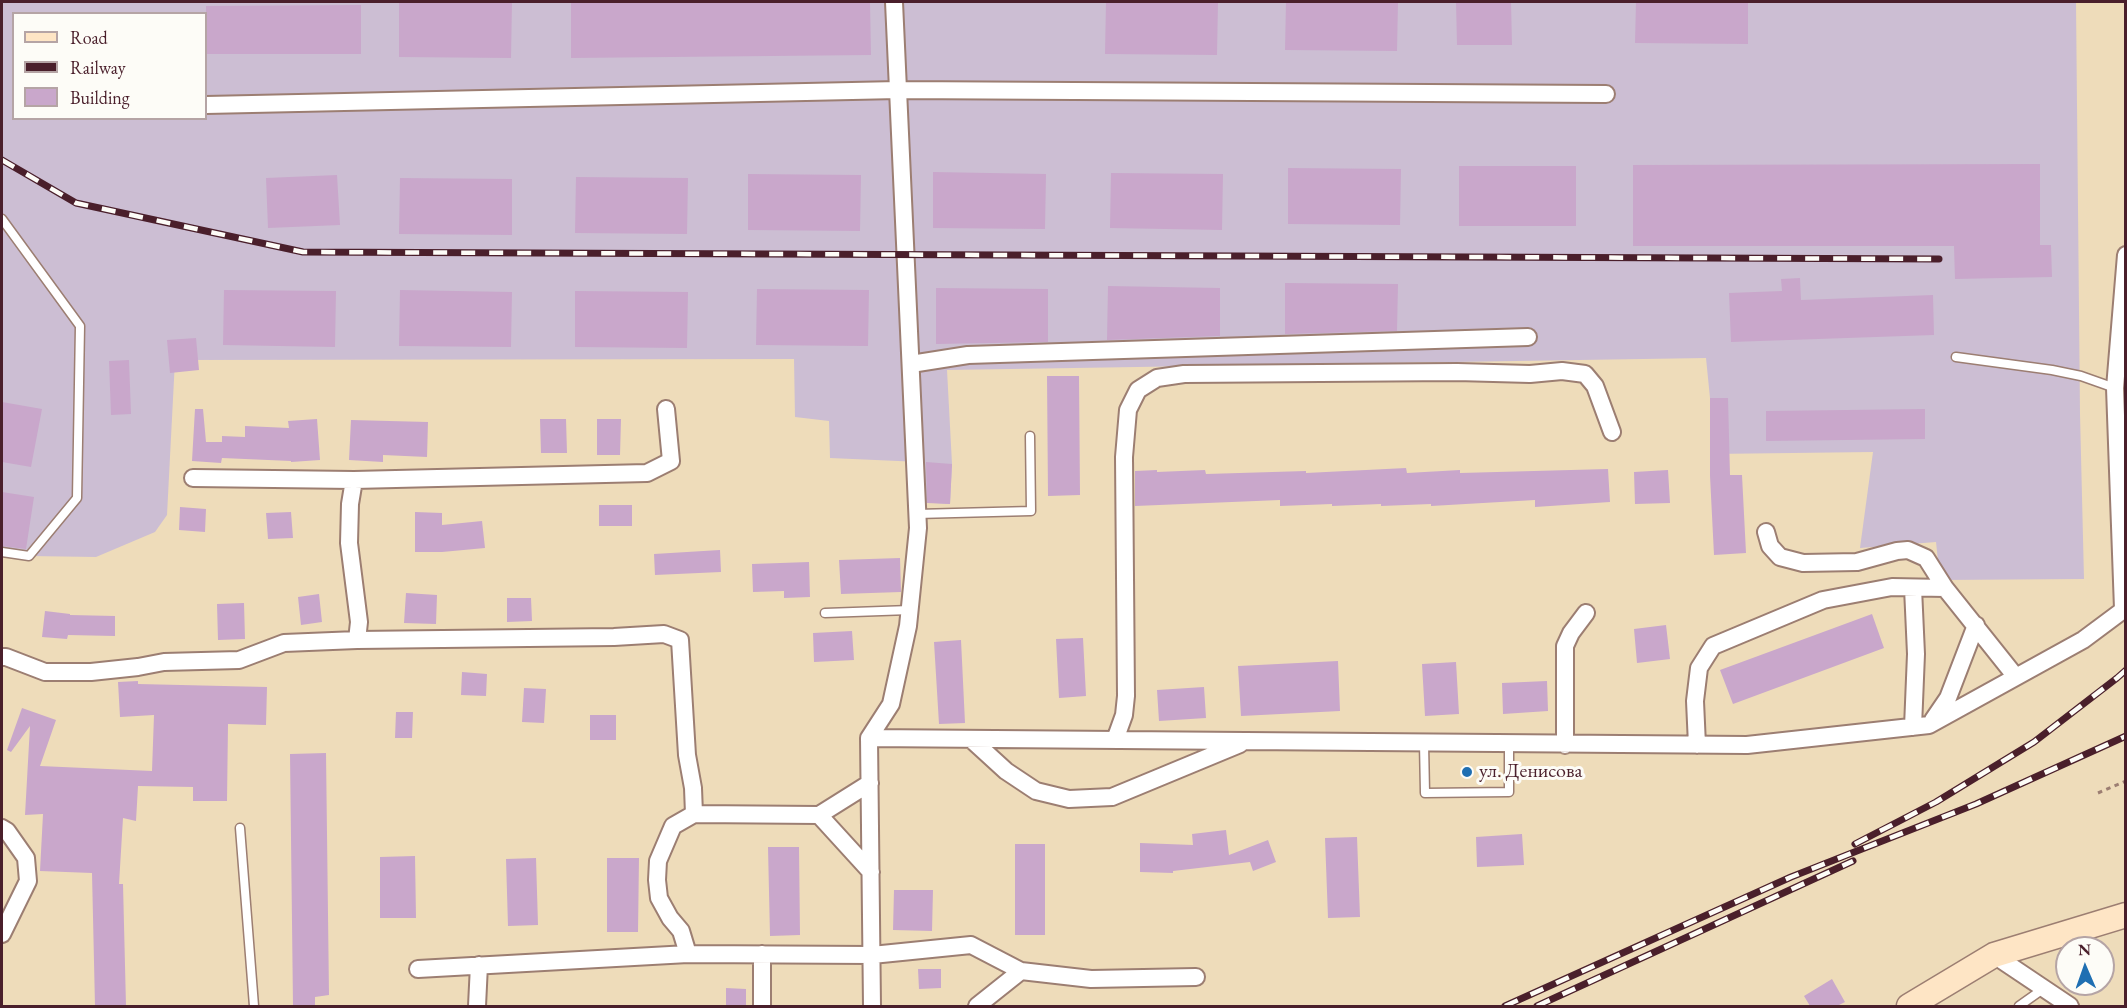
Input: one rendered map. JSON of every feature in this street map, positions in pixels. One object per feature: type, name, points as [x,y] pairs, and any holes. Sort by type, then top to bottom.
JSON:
[{"type":"main road","points":[[1909,1006],[1994,955],[2126,915]]},
{"type":"street","points":[[872,1006],[869,738],[891,704],[908,626],[918,528],[894,2]]},
{"type":"street","points":[[207,105],[898,90],[1606,94]]},
{"type":"street","points":[[869,738],[1747,746],[1921,726],[2083,640],[2124,608],[2115,388],[2126,255]]},
{"type":"street","points":[[911,364],[968,355],[1528,338]]},
{"type":"street","points":[[1115,740],[1124,715],[1125,696],[1124,457],[1128,410],[1138,390],[1157,378],[1184,374],[1457,372],[1530,374],[1562,371],[1585,374],[1595,386],[1612,432]]},
{"type":"street","points":[[193,478],[354,480],[646,473],[671,461],[666,409]]},
{"type":"street","points":[[354,480],[350,504],[350,543],[359,622],[357,640]]},
{"type":"street","points":[[1766,532],[1770,546],[1780,557],[1803,563],[1857,562],[1908,550],[1926,558],[1945,588],[2016,677]]},
{"type":"street","points":[[1697,745],[1695,701],[1699,668],[1713,646],[1823,600],[1892,587],[1945,588]]},
{"type":"street","points":[[1913,588],[1921,726]]},
{"type":"street","points":[[1565,745],[1565,646],[1571,633],[1586,613]]},
{"type":"street","points":[[1921,726],[1948,698],[1976,625]]},
{"type":"street","points":[[2,657],[45,672],[91,672],[164,663],[239,660],[284,643],[614,637],[664,634],[680,640],[687,755],[693,788],[694,814]]},
{"type":"street","points":[[971,738],[1006,771],[1036,791],[1070,799],[1112,797],[1247,741]]},
{"type":"street","points":[[688,954],[681,931],[670,918],[659,898],[658,861],[673,826],[694,814],[819,815],[870,783]]},
{"type":"street","points":[[819,815],[871,872]]},
{"type":"street","points":[[2,828],[7,831],[26,858],[28,881],[2,934]]},
{"type":"street","points":[[418,969],[688,954],[872,955],[971,945],[1021,970],[1091,979],[1196,977]]},
{"type":"street","points":[[762,954],[762,1006]]},
{"type":"street","points":[[1994,955],[2070,1006]]},
{"type":"street","points":[[477,1006],[479,965]]},
{"type":"street","points":[[977,1006],[1021,970]]},
{"type":"lane","points":[[2,219],[80,326],[77,498],[29,556],[2,552]]},
{"type":"lane","points":[[1956,357],[2052,370],[2081,376],[2115,388]]},
{"type":"lane","points":[[917,514],[1031,511],[1030,436]]},
{"type":"lane","points":[[825,614],[910,610]]},
{"type":"lane","points":[[1424,743],[1425,793],[1509,792],[1509,744]]},
{"type":"lane","points":[[240,828],[254,1006]]},
{"type":"lane","points":[[2019,1006],[2043,989]]},
{"type":"path","points":[[2098,793],[2126,781]]},
{"type":"shaded area","points":[[2,2],[2076,2],[2084,579],[1940,580],[1936,542],[1860,548],[1873,452],[1711,454],[1710,398],[1706,358],[947,370],[952,464],[950,504],[919,502],[921,462],[830,458],[829,421],[795,417],[794,359],[175,360],[167,515],[155,532],[96,557],[2,554]]},
{"type":"building","points":[[399,2],[512,2],[511,58],[399,57]]},
{"type":"building","points":[[571,2],[870,2],[871,55],[571,58]]},
{"type":"building","points":[[1106,2],[1218,2],[1217,55],[1105,54]]},
{"type":"building","points":[[1286,2],[1398,2],[1397,51],[1285,50]]},
{"type":"building","points":[[1456,2],[1511,2],[1512,45],[1457,45]]},
{"type":"building","points":[[1636,2],[1748,2],[1748,44],[1635,43]]},
{"type":"building","points":[[361,5],[361,54],[207,54],[206,6]]},
{"type":"building","points":[[2040,164],[2040,245],[2051,245],[2052,277],[1955,279],[1954,246],[1633,246],[1633,165]]},
{"type":"building","points":[[1459,166],[1576,166],[1576,226],[1459,226]]},
{"type":"building","points":[[1288,168],[1401,169],[1400,225],[1288,224]]},
{"type":"building","points":[[933,172],[1046,174],[1045,229],[933,228]]},
{"type":"building","points":[[1111,173],[1223,174],[1222,230],[1110,228]]},
{"type":"building","points":[[748,174],[861,175],[860,231],[748,230]]},
{"type":"building","points":[[337,175],[340,225],[268,228],[266,178]]},
{"type":"building","points":[[576,177],[688,178],[687,234],[575,233]]},
{"type":"building","points":[[400,178],[512,179],[512,235],[399,234]]},
{"type":"building","points":[[1800,278],[1801,300],[1933,295],[1934,335],[1731,342],[1729,293],[1782,291],[1781,279]]},
{"type":"building","points":[[1285,283],[1398,284],[1397,331],[1285,334]]},
{"type":"building","points":[[1108,286],[1220,288],[1220,336],[1107,340]]},
{"type":"building","points":[[936,288],[1048,289],[1048,342],[936,344]]},
{"type":"building","points":[[757,289],[869,290],[868,346],[756,345]]},
{"type":"building","points":[[224,290],[336,291],[335,347],[223,345]]},
{"type":"building","points":[[400,290],[512,292],[511,347],[399,346]]},
{"type":"building","points":[[575,291],[688,292],[687,348],[575,347]]},
{"type":"building","points":[[196,338],[199,370],[170,373],[167,340]]},
{"type":"building","points":[[129,360],[131,414],[111,415],[109,361]]},
{"type":"building","points":[[1047,376],[1079,376],[1080,495],[1048,496]]},
{"type":"building","points":[[1710,398],[1728,398],[1730,475],[1742,475],[1746,553],[1714,555],[1710,476]]},
{"type":"building","points":[[2,402],[42,409],[31,467],[2,462]]},
{"type":"building","points":[[195,409],[203,409],[206,442],[222,442],[222,436],[245,437],[245,426],[289,428],[288,421],[317,419],[320,460],[291,462],[222,458],[221,463],[192,461]]},
{"type":"building","points":[[1925,409],[1925,439],[1766,441],[1766,411]]},
{"type":"building","points":[[540,419],[566,419],[567,453],[541,453]]},
{"type":"building","points":[[597,419],[621,419],[620,455],[597,455]]},
{"type":"building","points":[[351,420],[428,422],[427,457],[383,455],[383,462],[349,460]]},
{"type":"building","points":[[926,462],[952,464],[950,504],[927,503]]},
{"type":"building","points":[[1406,468],[1407,473],[1460,470],[1460,473],[1608,469],[1610,502],[1535,507],[1535,500],[1431,506],[1431,504],[1381,506],[1381,504],[1332,506],[1332,504],[1280,506],[1280,500],[1135,506],[1135,471],[1205,470],[1206,474],[1306,471],[1306,473]]},
{"type":"building","points":[[1668,470],[1670,503],[1635,504],[1634,472]]},
{"type":"building","points":[[2,492],[34,497],[26,549],[2,546]]},
{"type":"building","points":[[599,505],[632,505],[632,526],[599,526]]},
{"type":"building","points":[[180,507],[206,509],[205,532],[179,530]]},
{"type":"building","points":[[291,512],[293,538],[268,539],[266,513]]},
{"type":"building","points":[[415,512],[442,513],[442,525],[482,521],[485,548],[415,552]]},
{"type":"building","points":[[720,550],[721,572],[655,575],[654,554]]},
{"type":"building","points":[[900,558],[901,592],[841,594],[839,560]]},
{"type":"building","points":[[809,562],[810,597],[784,598],[784,591],[753,592],[752,564]]},
{"type":"building","points":[[406,593],[437,595],[436,624],[404,623]]},
{"type":"building","points":[[319,594],[322,622],[301,625],[298,597]]},
{"type":"building","points":[[507,598],[531,598],[532,621],[507,622]]},
{"type":"building","points":[[244,603],[245,639],[218,640],[217,604]]},
{"type":"building","points":[[45,611],[70,615],[115,616],[115,636],[68,635],[67,639],[42,637]]},
{"type":"building","points":[[1872,614],[1884,648],[1733,704],[1720,670]]},
{"type":"building","points":[[1666,625],[1670,659],[1637,663],[1634,629]]},
{"type":"building","points":[[852,631],[854,660],[814,662],[813,633]]},
{"type":"building","points":[[1083,638],[1086,696],[1059,698],[1056,639]]},
{"type":"building","points":[[961,640],[965,723],[939,724],[934,642]]},
{"type":"building","points":[[1338,661],[1340,711],[1241,716],[1238,666]]},
{"type":"building","points":[[1456,662],[1459,714],[1425,716],[1422,664]]},
{"type":"building","points":[[462,672],[487,674],[486,696],[461,695]]},
{"type":"building","points":[[138,681],[138,684],[267,687],[266,725],[228,724],[227,801],[193,801],[193,787],[138,786],[136,821],[123,818],[119,884],[123,884],[126,1006],[95,1006],[92,873],[40,871],[43,814],[25,815],[30,726],[11,752],[7,750],[22,708],[56,720],[40,766],[152,771],[154,715],[120,717],[118,682]]},
{"type":"building","points":[[1547,681],[1548,711],[1503,714],[1502,683]]},
{"type":"building","points":[[1204,687],[1206,718],[1159,721],[1157,690]]},
{"type":"building","points":[[524,688],[546,689],[544,723],[522,722]]},
{"type":"building","points":[[396,712],[413,712],[412,738],[395,738]]},
{"type":"building","points":[[590,715],[616,715],[616,740],[590,740]]},
{"type":"building","points":[[326,753],[329,995],[315,997],[315,1006],[293,1006],[290,754]]},
{"type":"building","points":[[1226,830],[1229,855],[1268,840],[1276,862],[1253,871],[1250,862],[1173,871],[1173,873],[1140,872],[1140,843],[1193,845],[1192,834]]},
{"type":"building","points":[[1522,834],[1524,865],[1477,867],[1476,837]]},
{"type":"building","points":[[1357,837],[1360,917],[1328,918],[1325,838]]},
{"type":"building","points":[[1015,844],[1045,844],[1045,935],[1015,935]]},
{"type":"building","points":[[768,847],[799,847],[800,935],[770,936]]},
{"type":"building","points":[[415,856],[416,918],[380,918],[380,857]]},
{"type":"building","points":[[536,858],[538,925],[508,926],[506,859]]},
{"type":"building","points":[[607,858],[639,858],[638,932],[607,932]]},
{"type":"building","points":[[894,890],[933,890],[932,931],[893,930]]},
{"type":"building","points":[[918,969],[941,969],[941,988],[919,989]]},
{"type":"building","points":[[1832,979],[1845,1002],[1837,1006],[1810,1006],[1804,996]]},
{"type":"building","points":[[726,988],[746,989],[746,1006],[726,1006]]},
{"type":"railway","points":[[2,160],[76,203],[303,252],[1939,259]]},
{"type":"railway","points":[[1855,844],[1936,802],[2034,742],[2126,670]]},
{"type":"railway","points":[[1505,1006],[1791,877],[1976,804],[2126,736]]},
{"type":"railway","points":[[1537,1006],[1853,861]]},
{"type":"place","name":"ул. Денисова","points":[[1467,772]]}]
